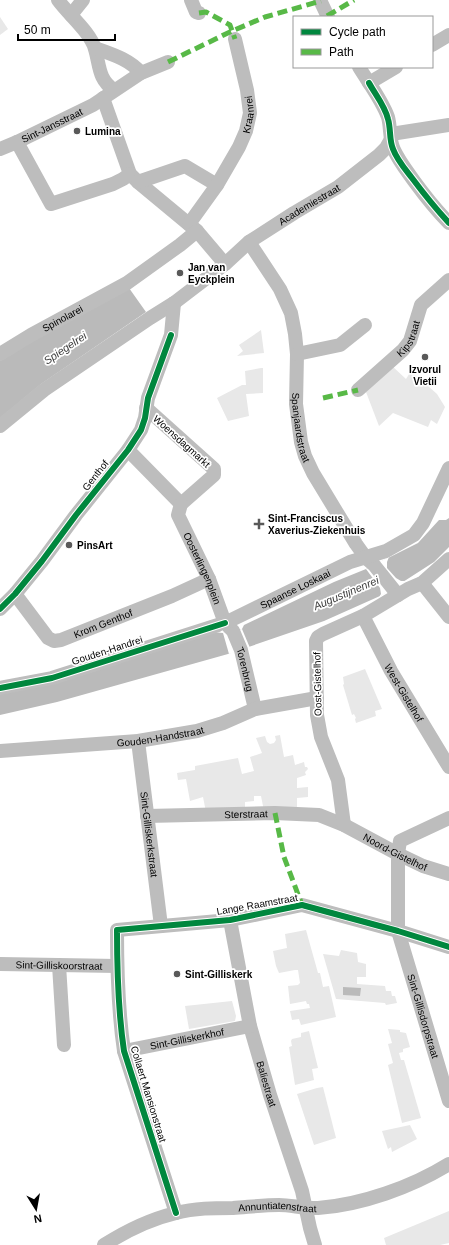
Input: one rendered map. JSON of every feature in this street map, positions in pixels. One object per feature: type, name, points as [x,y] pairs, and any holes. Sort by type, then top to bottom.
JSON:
[{"type":"street","points":[[0,426],[44,390],[174,303],[225,264],[193,227],[134,178],[99,68],[95,48],[87,34],[58,0]]},
{"type":"street","points":[[71,15],[84,0]]},
{"type":"street","points":[[191,0],[196,12],[200,13]]},
{"type":"street","points":[[320,0],[328,16]]},
{"type":"street","points":[[433,44],[449,35]]},
{"type":"street","name":"Kraanrei","points":[[193,227],[239,147],[246,131],[250,113],[247,90],[235,39]]},
{"type":"street","points":[[95,48],[129,62],[141,72]]},
{"type":"street","name":"Sint-Jansstraat","points":[[0,149],[93,105],[141,72],[168,62]]},
{"type":"street","points":[[360,68],[388,118],[395,153],[432,206],[449,223]]},
{"type":"street","points":[[369,83],[394,68]]},
{"type":"street","points":[[391,137],[449,125]]},
{"type":"street","name":"Academiestraat","points":[[225,264],[249,242],[338,187],[379,155],[386,148],[391,137]]},
{"type":"street","points":[[17,142],[51,204],[113,184],[123,179],[134,178],[185,166],[217,186]]},
{"type":"street","name":"Spinolarei","points":[[0,354],[31,335],[127,283],[180,245],[193,227]]},
{"type":"street","name":"Spanjaardstraat","points":[[249,242],[280,289],[291,313],[297,354],[296,404],[301,442],[305,456],[313,473],[356,544],[396,592]]},
{"type":"street","name":"Kipstraat","points":[[358,390],[403,350],[410,341],[421,305],[449,280]]},
{"type":"street","name":"Genthof","points":[[0,609],[15,594],[42,561],[76,515],[128,450],[141,430],[145,418],[146,408],[170,335],[174,303]]},
{"type":"street","points":[[297,354],[340,345],[365,325]]},
{"type":"street","name":"Woensdagmarkt","points":[[146,408],[214,469],[214,475],[181,504]]},
{"type":"street","points":[[128,450],[181,504]]},
{"type":"street","name":"Spaanse Loskaai","points":[[225,626],[350,562],[370,561],[414,534],[423,523],[449,468]]},
{"type":"street","name":"Oosterlingenplein","points":[[181,504],[178,515],[209,580],[225,626]]},
{"type":"street","points":[[363,616],[396,592],[422,583],[449,559]]},
{"type":"street","name":"Krom Genthof","points":[[15,594],[48,638],[54,641],[61,640],[209,580]]},
{"type":"street","points":[[422,583],[449,617]]},
{"type":"street","name":"Oost-Gistelhof","points":[[344,825],[338,780],[318,726],[316,698],[316,641],[318,637],[323,634],[363,616]]},
{"type":"street","name":"West-Gistelhof","points":[[363,616],[391,671],[449,767]]},
{"type":"street","name":"Torenbrug","points":[[225,626],[241,650],[256,709]]},
{"type":"street","name":"Gouden-Handrei","points":[[0,688],[52,678],[225,626]]},
{"type":"street","name":"Gouden-Handstraat","points":[[0,751],[138,741],[197,731],[223,723],[256,709],[316,698]]},
{"type":"street","name":"Sint-Gilliskerkstraat","points":[[138,741],[161,926]]},
{"type":"street","name":"Sterstraat","points":[[147,816],[275,814],[320,815],[344,825]]},
{"type":"street","points":[[398,854],[400,841],[449,818]]},
{"type":"street","name":"Noord-Gistelhof","points":[[344,825],[423,866],[449,874]]},
{"type":"street","name":"Sint-Gillisdorpstraat","points":[[398,854],[398,931],[449,1102]]},
{"type":"street","name":"Lange Raamstraat","points":[[117,930],[230,920],[302,905],[398,931],[449,947]]},
{"type":"street","name":"Baliestraat","points":[[230,920],[250,1026],[300,1187],[315,1245]]},
{"type":"street","name":"Collaert Mansionstraat","points":[[117,930],[120,1028],[124,1051],[176,1213]]},
{"type":"street","name":"Sint-Gilliskoorstraat","points":[[0,964],[117,966]]},
{"type":"street","points":[[59,965],[64,1045]]},
{"type":"street","name":"Sint-Gilliskerkhof","points":[[124,1051],[250,1026]]},
{"type":"street","name":"Annuntiatenstraat","points":[[104,1245],[138,1227],[176,1213],[199,1209],[278,1205],[294,1206],[306,1209],[347,1204],[380,1195],[423,1178],[449,1164]]},
{"type":"shaded area","points":[[0,17],[8,29],[0,35]]},
{"type":"shaded area","points":[[261,330],[264,353],[237,356],[243,351],[239,345]]},
{"type":"shaded area","points":[[392,366],[406,379],[411,371],[437,394],[445,407],[437,424],[431,420],[428,427],[393,413],[379,426],[366,392]]},
{"type":"shaded area","points":[[263,368],[263,393],[246,394],[249,416],[228,421],[217,398],[242,385],[246,385],[245,371]]},
{"type":"shaded area","points":[[365,669],[382,709],[375,711],[376,716],[356,723],[356,718],[354,714],[352,715],[343,685],[343,677]]},
{"type":"shaded area","points":[[280,735],[284,757],[293,755],[295,765],[304,762],[305,767],[308,769],[305,772],[306,775],[297,778],[297,788],[308,787],[308,797],[297,798],[297,810],[264,811],[261,796],[254,796],[254,801],[245,802],[245,811],[206,812],[203,797],[190,801],[186,779],[178,780],[177,773],[195,770],[195,766],[238,758],[242,774],[254,771],[250,757],[262,753],[256,738],[265,736],[267,742],[270,744],[274,743],[276,740],[275,736]]},
{"type":"shaded area","points":[[306,930],[323,987],[329,986],[336,1017],[301,1025],[299,1019],[292,1020],[290,1011],[310,1008],[309,1004],[307,1004],[306,1001],[290,1004],[288,986],[298,985],[300,983],[298,970],[279,973],[273,951],[287,948],[285,934]]},
{"type":"shaded area","points":[[341,950],[357,953],[358,962],[366,964],[366,977],[357,977],[357,984],[385,986],[386,991],[391,991],[392,996],[395,996],[397,1003],[386,1005],[385,1003],[336,999],[323,954],[339,956]]},
{"type":"shaded area","points":[[232,1001],[236,1016],[235,1021],[189,1029],[185,1006]]},
{"type":"shaded area","points":[[388,1029],[400,1030],[400,1032],[406,1033],[410,1047],[403,1049],[403,1052],[399,1053],[401,1060],[404,1060],[421,1118],[402,1123],[388,1065],[393,1063],[388,1044],[392,1043]]},
{"type":"shaded area","points":[[309,1031],[318,1068],[312,1069],[314,1080],[295,1085],[289,1047],[292,1046],[292,1039],[301,1037],[301,1033]]},
{"type":"shaded area","points":[[323,1087],[336,1138],[314,1145],[297,1094]]},
{"type":"shaded area","points":[[410,1125],[417,1139],[392,1152],[391,1147],[388,1149],[382,1131]]},
{"type":"shaded area","points":[[449,1211],[449,1243],[440,1245],[386,1245],[384,1238]]},
{"type":"water","name":"Spiegelrei","points":[[129,288],[146,312],[41,384],[0,418],[0,361],[36,339]]},
{"type":"water","name":"Augustijnenrei","points":[[449,518],[449,547],[434,562],[380,596],[324,621],[228,654],[57,702],[0,715],[0,692],[212,632],[223,633],[242,629],[244,625],[334,582],[366,569],[418,543],[439,520],[446,520]]},
{"type":"water","points":[[343,987],[361,988],[360,996],[343,995]]},
{"type":"pier","points":[[389,557],[387,568],[396,578],[401,581],[406,581],[379,597],[381,594],[380,588],[366,569]]},
{"type":"pier","points":[[242,629],[250,648],[229,654],[223,633]]},
{"type":"marked path","points":[[327,16],[354,0]]},
{"type":"marked path","points":[[168,62],[265,17],[321,1]]},
{"type":"marked path","points":[[199,13],[206,12],[230,25],[235,39]]},
{"type":"marked path","points":[[323,398],[358,390]]},
{"type":"marked path","points":[[275,813],[284,857],[302,905]]},
{"type":"cycle path","points":[[369,83],[387,114],[390,138],[397,157],[426,196],[449,223]]},
{"type":"cycle path","points":[[0,609],[15,594],[42,561],[76,515],[128,450],[141,430],[145,418],[148,398],[171,335]]},
{"type":"cycle path","points":[[0,688],[52,678],[225,623]]},
{"type":"cycle path","points":[[176,1213],[124,1051],[118,991],[117,930],[230,920],[302,905],[398,931],[449,947]]},
{"type":"place","name":"Lumina","points":[[77,131]]},
{"type":"place","name":"Jan van Eyckplein","points":[[180,273]]},
{"type":"place","name":"Izvorul Vietii","points":[[425,357]]},
{"type":"place","name":"Sint-Franciscus Xaverius-Ziekenhuis","points":[[259,524]]},
{"type":"place","name":"PinsArt","points":[[69,545]]},
{"type":"place","name":"Sint-Gilliskerk","points":[[177,974]]}]
